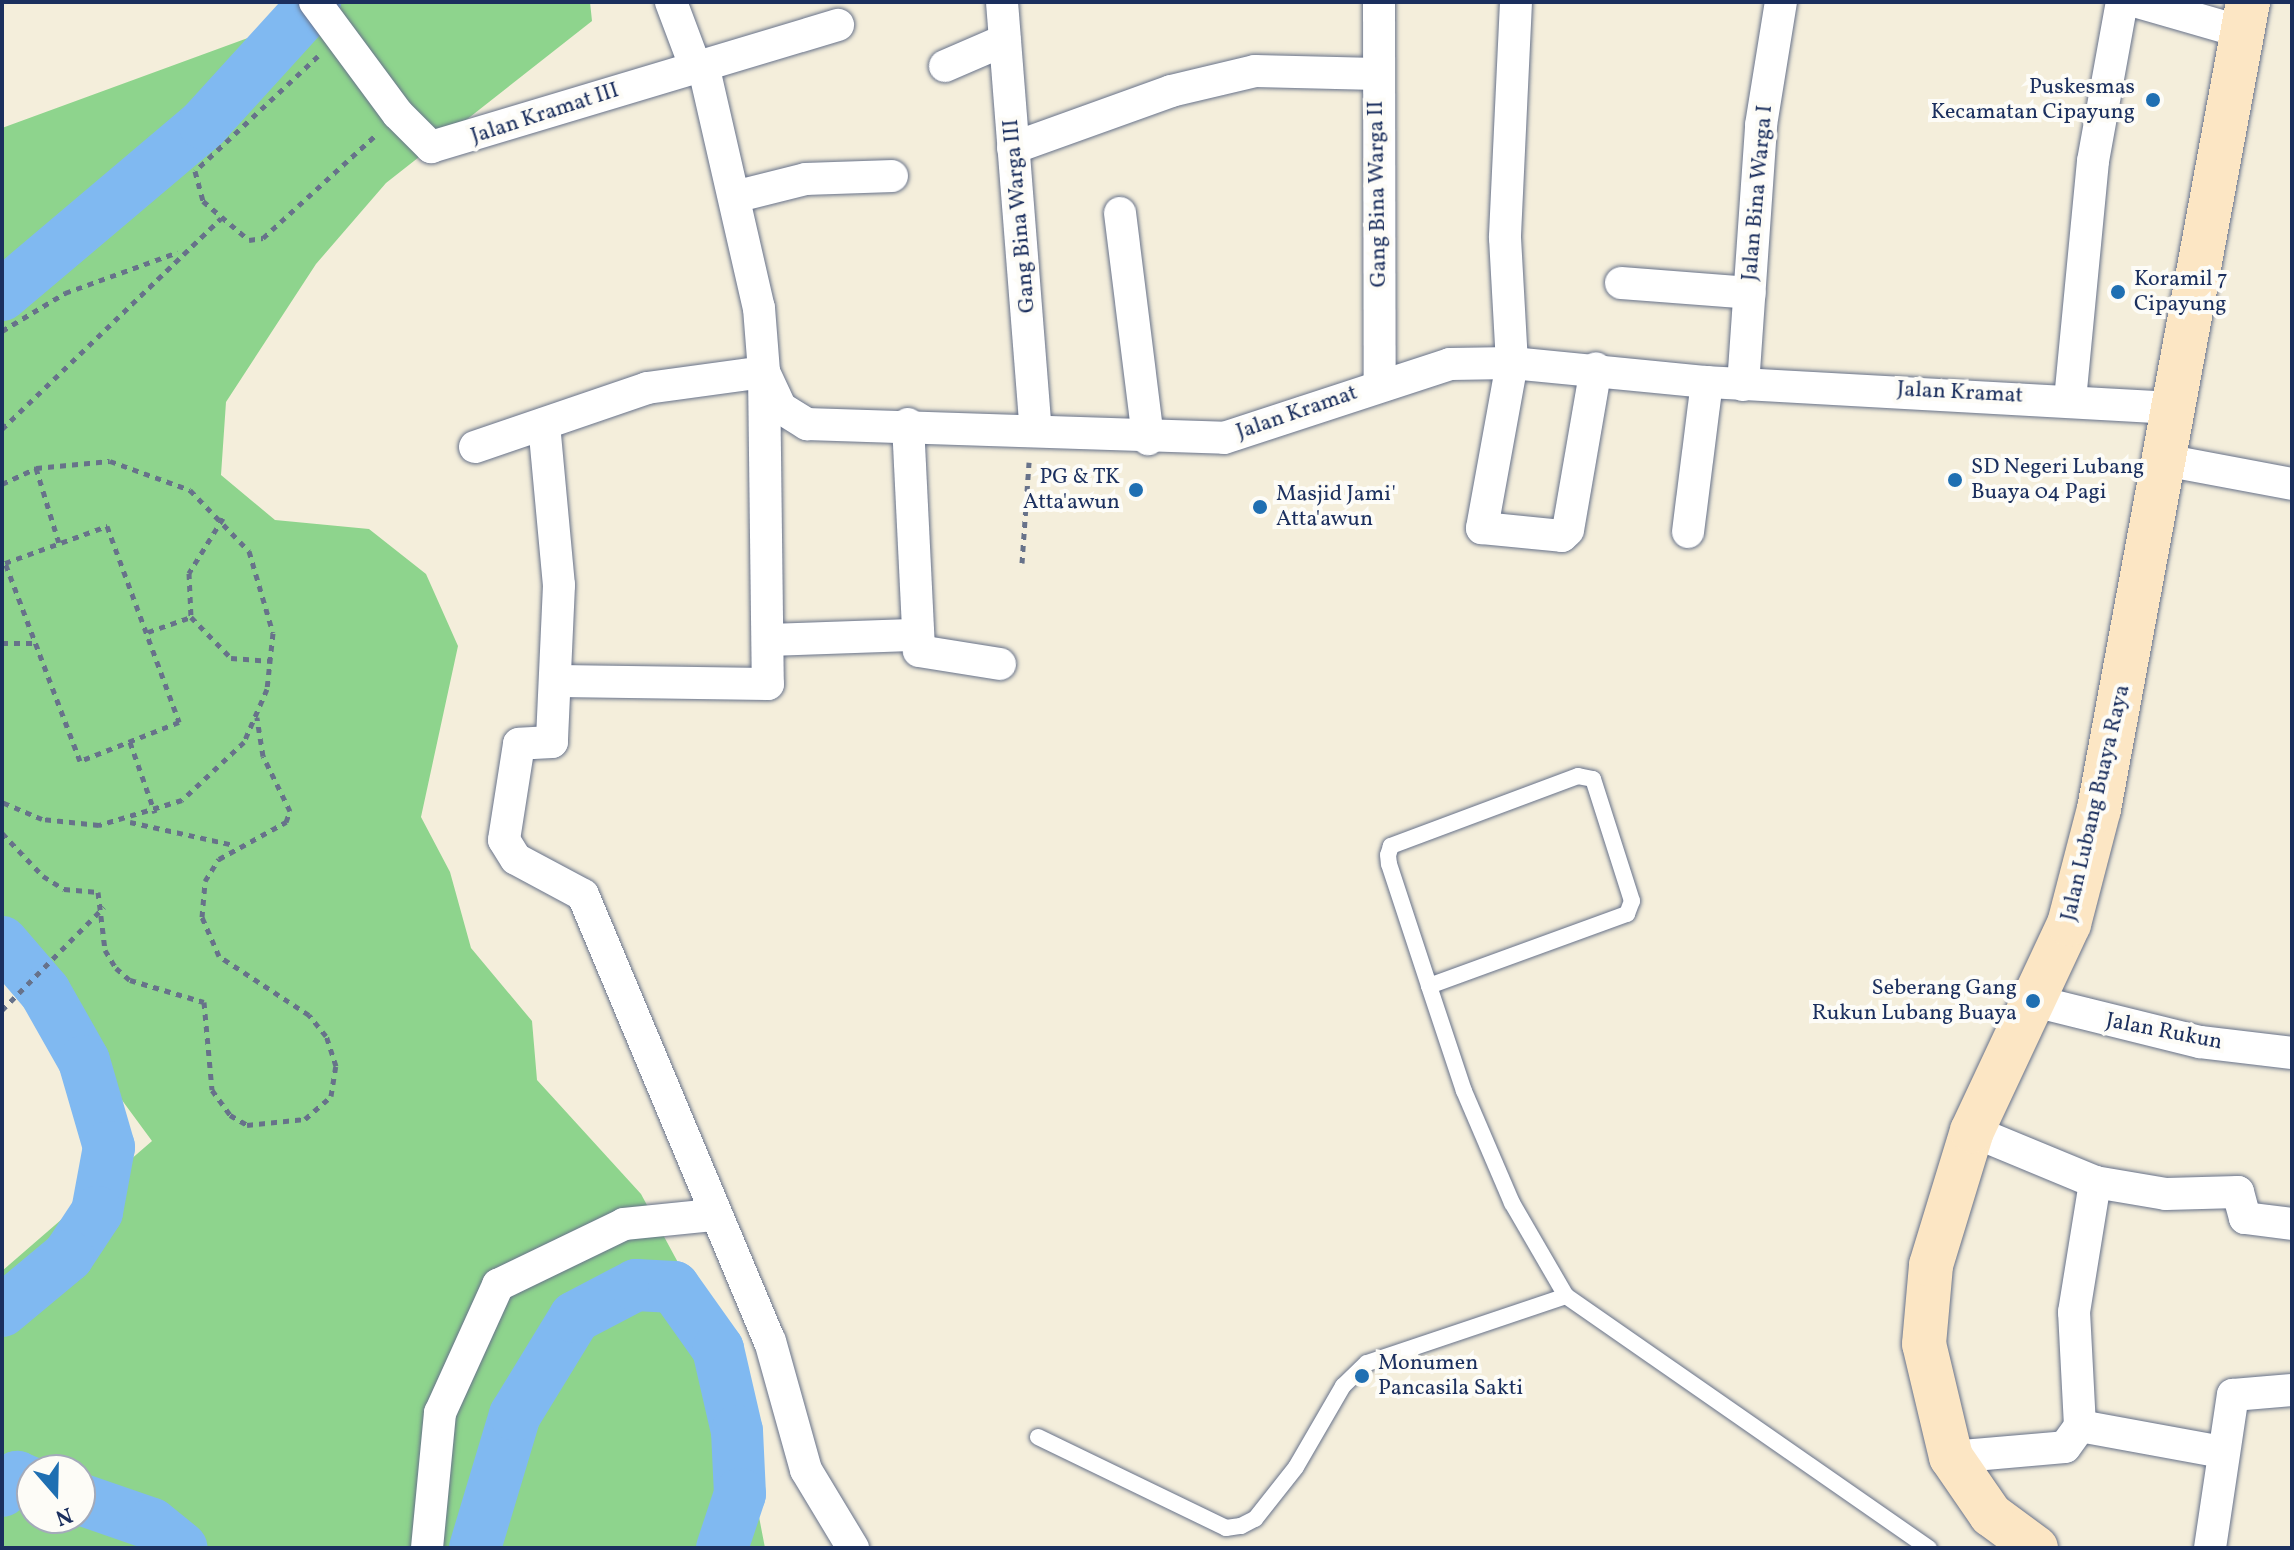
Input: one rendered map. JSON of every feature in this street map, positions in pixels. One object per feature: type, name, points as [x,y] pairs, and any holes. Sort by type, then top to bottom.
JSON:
[{"type":"main road","name":"Jalan Lubang Buaya Raya","points":[[2036,1548],[1991,1515],[1951,1457],[1924,1344],[1931,1265],[1972,1131],[2038,1002],[2069,924],[2099,809],[2164,460],[2170,408],[2245,17]]},
{"type":"street","name":"Jalan Kramat","points":[[671,2],[695,66],[705,73],[759,308],[764,372],[781,408],[807,424],[908,424],[1148,439],[1224,438],[1450,364],[1512,363],[1596,368],[1743,385],[2070,400],[2170,408]]},
{"type":"street","name":"Gang Bina Warga III","points":[[1002,2],[1036,430]]},
{"type":"street","name":"Gang Bina Warga II","points":[[1379,2],[1380,385]]},
{"type":"street","points":[[1516,2],[1505,238],[1512,363],[1482,528],[1562,536],[1568,530],[1596,368]]},
{"type":"street","name":"Jalan Bina Warga I","points":[[1743,385],[1761,125],[1781,2]]},
{"type":"street","points":[[2070,400],[2093,161],[2122,2]]},
{"type":"street","points":[[2138,2],[2245,17]]},
{"type":"street","name":"Jalan Kramat III","points":[[328,21],[422,144],[445,147],[695,66],[838,25]]},
{"type":"street","points":[[945,66],[1005,40]]},
{"type":"street","points":[[1013,148],[1171,91],[1255,71],[1377,74]]},
{"type":"street","points":[[734,197],[806,179],[892,176]]},
{"type":"street","points":[[1120,213],[1148,439]]},
{"type":"street","points":[[1621,283],[1750,293]]},
{"type":"street","points":[[475,447],[647,388],[764,372],[771,640],[764,686],[558,681]]},
{"type":"street","points":[[1688,532],[1707,382]]},
{"type":"street","points":[[544,424],[557,523],[558,681],[551,744],[519,744],[504,840],[516,859],[583,895],[713,1215],[770,1341],[806,1470],[853,1548]]},
{"type":"street","points":[[908,424],[917,635],[922,654],[1000,664]]},
{"type":"street","points":[[2164,460],[2292,484]]},
{"type":"street","points":[[771,640],[917,635]]},
{"type":"street","name":"Jalan Rukun","points":[[2038,1002],[2190,1040],[2292,1053]]},
{"type":"street","points":[[1972,1131],[2095,1182],[2166,1194],[2238,1192],[2245,1218],[2292,1224]]},
{"type":"street","points":[[1951,1457],[2065,1447],[2080,1426],[2074,1312],[2095,1182]]},
{"type":"street","points":[[427,1548],[440,1413],[498,1285],[624,1224],[713,1215]]},
{"type":"street","points":[[2210,1548],[2221,1452],[2234,1392],[2292,1390]]},
{"type":"street","points":[[2080,1426],[2221,1452]]},
{"type":"lane","points":[[1429,986],[1627,914],[1632,901],[1593,779],[1578,776],[1391,846],[1389,864],[1429,986],[1512,1203],[1566,1296],[1929,1548]]},
{"type":"lane","points":[[1038,1437],[1226,1528],[1241,1526],[1255,1519],[1296,1467],[1343,1386],[1367,1363],[1566,1296]]},
{"type":"path","points":[[328,21],[195,171],[195,190],[221,218],[249,240],[274,231],[398,114]]},
{"type":"path","points":[[2,429],[179,252],[221,218]]},
{"type":"path","points":[[2,331],[65,293],[179,252]]},
{"type":"path","points":[[1022,563],[1036,430]]},
{"type":"path","points":[[2,484],[36,468],[81,460],[138,467],[190,490],[224,518],[262,577],[272,661],[257,717],[226,764],[155,813],[128,821],[71,824],[2,802]]},
{"type":"path","points":[[36,468],[59,543]]},
{"type":"path","points":[[224,518],[189,573],[191,617],[224,654],[272,661]]},
{"type":"path","points":[[107,526],[179,722],[80,761],[5,563],[59,543],[107,526]]},
{"type":"path","points":[[148,632],[191,617]]},
{"type":"path","points":[[2,643],[37,643]]},
{"type":"path","points":[[2,833],[43,876],[64,889],[98,892],[104,907],[105,950],[116,968],[130,980],[204,1002],[212,1090],[230,1115],[247,1125],[305,1119],[331,1096],[336,1066],[326,1036],[309,1015],[247,978],[206,938],[205,881],[235,845],[276,831],[290,811],[263,756],[257,717]]},
{"type":"path","points":[[130,742],[155,813]]},
{"type":"path","points":[[128,821],[235,845]]},
{"type":"path","points":[[2,1010],[104,907]]},
{"type":"green space","points":[[346,2],[590,2],[592,21],[386,183],[316,264],[226,402],[221,475],[275,520],[369,529],[426,574],[458,646],[421,817],[450,872],[471,948],[532,1021],[537,1080],[641,1194],[728,1355],[765,1548],[2,1548],[2,1271],[152,1141],[2,937],[2,128]]},
{"type":"waterway","points":[[2,295],[204,124],[315,2]]},
{"type":"waterway","points":[[2,942],[45,992],[84,1061],[109,1147],[97,1212],[68,1256],[2,1311]]},
{"type":"waterway","points":[[475,1548],[515,1415],[575,1317],[636,1285],[674,1287],[718,1349],[737,1431],[740,1494],[722,1548]]},
{"type":"waterway","points":[[2,1491],[16,1478]]},
{"type":"waterway","points":[[96,1505],[152,1524],[182,1548]]},
{"type":"place","name":"Puskesmas Kecamatan Cipayung","points":[[2153,100]]},
{"type":"place","name":"Koramil 7 Cipayung","points":[[2118,292]]},
{"type":"place","name":"SD Negeri Lubang Buaya 04 Pagi","points":[[1955,480]]},
{"type":"place","name":"PG & TK Atta'awun","points":[[1136,490]]},
{"type":"place","name":"Masjid Jami' Atta'awun","points":[[1260,507]]},
{"type":"place","name":"Seberang Gang Rukun Lubang Buaya","points":[[2033,1001]]},
{"type":"place","name":"Monumen Pancasila Sakti","points":[[1362,1376]]}]
